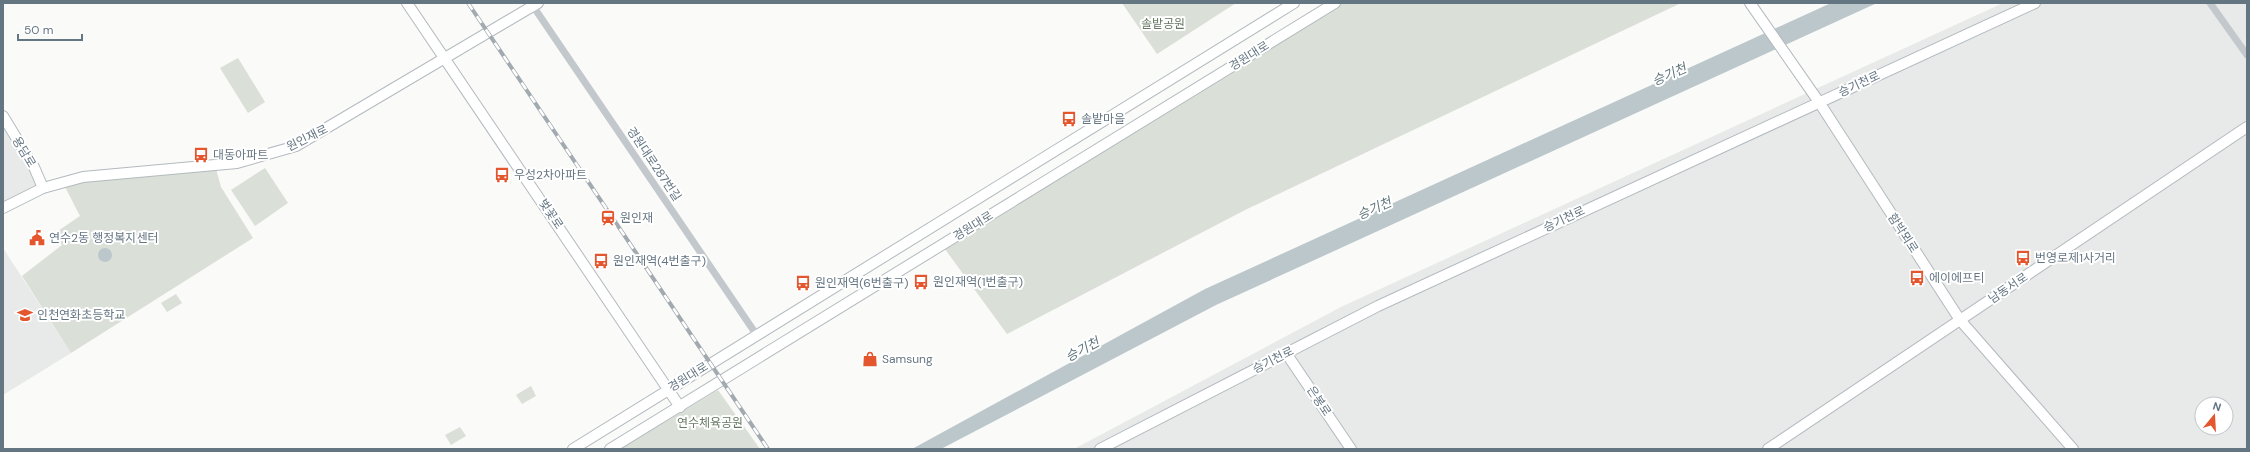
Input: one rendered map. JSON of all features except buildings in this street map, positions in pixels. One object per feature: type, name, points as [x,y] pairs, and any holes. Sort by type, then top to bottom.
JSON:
[{"type":"main road","name":"벚꽃로","points":[[407,3],[680,407]]},
{"type":"main road","name":"경원대로","points":[[573,449],[756,334],[1294,3]]},
{"type":"main road","name":"경원대로","points":[[610,449],[1335,3]]},
{"type":"main road","name":"함박뫼로","points":[[1750,3],[1819,102],[1960,320],[2074,449]]},
{"type":"main road","name":"승기천로","points":[[1100,449],[1286,353],[1448,273],[2035,3]]},
{"type":"main road","name":"원인재로","points":[[3,208],[43,188],[83,177],[237,163],[296,146],[536,5]]},
{"type":"main road","name":"용담로","points":[[3,116],[34,167],[43,188]]},
{"type":"main road","name":"남동서로","points":[[1768,449],[2247,127]]},
{"type":"main road","name":"은봉로","points":[[1286,353],[1351,449]]},
{"type":"street","points":[[2210,3],[2247,55]]},
{"type":"street","name":"경원대로287번길","points":[[536,5],[756,334]]},
{"type":"shaded area","points":[[1831,3],[1877,3],[1216,305],[941,449],[912,449],[1205,289]]},
{"type":"shaded area","points":[[2003,3],[2247,3],[2247,449],[1074,449],[1341,307]]},
{"type":"shaded area","points":[[3,116],[43,188],[3,208]]},
{"type":"shaded area","name":"인천연화초등학교","points":[[3,248],[71,353],[3,395]]},
{"type":"shaded area","points":[[105,248],[110,250],[112,255],[110,260],[105,262],[100,260],[98,255],[100,250]]},
{"type":"green space","name":"솔밭공원","points":[[1122,3],[1236,3],[1157,54]]},
{"type":"green space","points":[[1335,3],[1681,3],[1247,209],[1007,334],[942,245]]},
{"type":"green space","points":[[238,58],[265,102],[248,113],[220,68]]},
{"type":"green space","points":[[215,165],[221,187],[253,238],[71,353],[22,276],[62,245],[55,233],[80,216],[63,183]]},
{"type":"green space","points":[[265,168],[288,203],[255,226],[231,190]]},
{"type":"green space","points":[[176,294],[182,303],[167,312],[161,303]]},
{"type":"green space","points":[[531,386],[536,396],[522,404],[516,395]]},
{"type":"green space","name":"연수체육공원","points":[[718,390],[760,449],[620,449]]},
{"type":"green space","points":[[460,427],[466,436],[451,445],[445,435]]},
{"type":"railway","points":[[468,3],[768,449]]},
{"type":"place","name":"솔밭마을","points":[[1069,119]]},
{"type":"place","name":"대동아파트","points":[[201,155]]},
{"type":"place","name":"우성2차아파트","points":[[502,175]]},
{"type":"place","name":"원인재","points":[[608,218]]},
{"type":"place","name":"연수2동 행정복지센터","points":[[37,238]]},
{"type":"place","name":"번영로제1사거리","points":[[2023,258]]},
{"type":"place","name":"원인재역(4번출구)","points":[[601,261]]},
{"type":"place","name":"에이에프티","points":[[1917,278]]},
{"type":"place","name":"원인재역(1번출구)","points":[[921,282]]},
{"type":"place","name":"원인재역(6번출구)","points":[[803,283]]},
{"type":"place","name":"인천연화초등학교","points":[[25,315]]},
{"type":"place","name":"Samsung","points":[[870,359]]},
{"type":"water label","name":"승기천","points":[[1669,74]]},
{"type":"water label","name":"승기천","points":[[1374,208]]},
{"type":"water label","name":"승기천","points":[[1082,349]]}]
